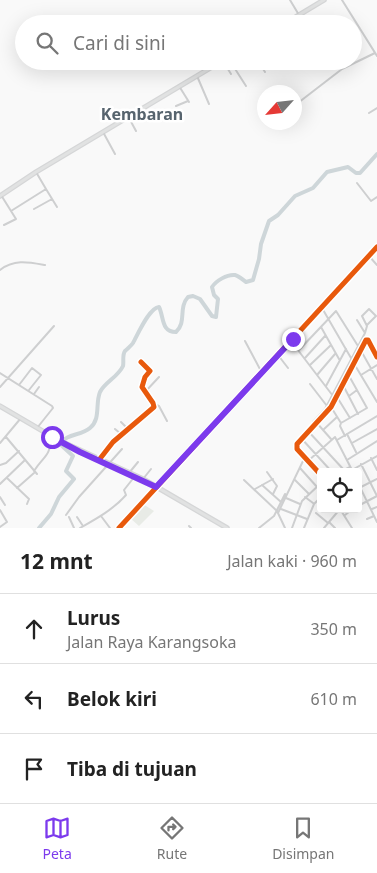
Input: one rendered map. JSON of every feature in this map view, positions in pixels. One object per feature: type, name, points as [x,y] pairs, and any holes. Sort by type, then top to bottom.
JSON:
[{"type":"main road","points":[[299,15],[324,0]]},
{"type":"main road","points":[[1,196],[36,172],[207,70]]},
{"type":"main road","points":[[0,406],[65,444],[143,480],[227,528]]},
{"type":"street","points":[[290,0],[299,15]]},
{"type":"street","points":[[342,0],[351,15]]},
{"type":"street","points":[[362,32],[377,56]]},
{"type":"street","points":[[362,59],[375,53]]},
{"type":"street","points":[[228,70],[231,74]]},
{"type":"street","points":[[236,70],[246,86]]},
{"type":"street","points":[[302,100],[341,70]]},
{"type":"street","points":[[197,76],[209,104]]},
{"type":"street","points":[[176,106],[188,102],[179,86]]},
{"type":"street","points":[[369,112],[377,108]]},
{"type":"street","points":[[142,109],[151,121]]},
{"type":"street","points":[[128,117],[136,131]]},
{"type":"street","points":[[102,132],[115,154]]},
{"type":"street","points":[[36,172],[57,206]]},
{"type":"street","points":[[357,183],[371,201],[377,197]]},
{"type":"street","points":[[11,210],[46,189]]},
{"type":"street","points":[[1,196],[16,219],[4,225]]},
{"type":"street","points":[[34,209],[52,199]]},
{"type":"street","points":[[119,528],[377,247]]},
{"type":"street","points":[[369,256],[377,264]]},
{"type":"street","points":[[0,270],[10,264],[21,262],[44,265]]},
{"type":"street","points":[[322,308],[377,402]]},
{"type":"street","points":[[314,422],[331,407],[343,385],[365,333],[366,325],[362,316],[369,309],[376,316],[366,325]]},
{"type":"street","points":[[299,350],[334,311],[337,311],[377,379]]},
{"type":"street","points":[[358,320],[365,333]]},
{"type":"street","points":[[0,387],[54,326]]},
{"type":"street","points":[[320,326],[340,359]]},
{"type":"street","points":[[305,358],[326,335]]},
{"type":"street","points":[[317,471],[296,447],[327,406],[352,358],[366,340],[368,340],[377,357]]},
{"type":"street","points":[[245,341],[262,373]]},
{"type":"street","points":[[291,341],[333,396],[337,397],[350,418]]},
{"type":"street","points":[[310,366],[331,345]]},
{"type":"street","points":[[326,386],[346,348]]},
{"type":"street","points":[[317,375],[336,353]]},
{"type":"street","points":[[278,355],[288,368]]},
{"type":"street","points":[[141,362],[150,371],[142,384],[145,392],[154,404],[159,406],[167,421]]},
{"type":"street","points":[[361,375],[377,365]]},
{"type":"street","points":[[19,385],[32,368],[41,375],[28,391]]},
{"type":"street","points":[[0,373],[53,407],[37,428]]},
{"type":"street","points":[[341,423],[367,407],[347,374]]},
{"type":"street","points":[[145,392],[159,377]]},
{"type":"street","points":[[310,384],[327,406]]},
{"type":"street","points":[[343,385],[358,414]]},
{"type":"street","points":[[34,394],[39,387]]},
{"type":"street","points":[[348,396],[357,390]]},
{"type":"street","points":[[99,460],[121,434],[153,408],[154,404]]},
{"type":"street","points":[[331,407],[341,423],[340,426],[357,453]]},
{"type":"street","points":[[337,440],[377,416]]},
{"type":"street","points":[[322,430],[337,417]]},
{"type":"street","points":[[0,443],[21,418]]},
{"type":"street","points":[[121,422],[128,429]]},
{"type":"street","points":[[314,422],[331,440]]},
{"type":"street","points":[[115,429],[121,434]]},
{"type":"street","points":[[352,443],[377,429]]},
{"type":"street","points":[[308,431],[342,468]]},
{"type":"street","points":[[18,488],[35,472],[40,462],[48,454],[52,437]]},
{"type":"street","points":[[259,528],[273,518],[277,512],[295,480],[303,461],[307,461],[335,437],[350,467]]},
{"type":"street","points":[[6,438],[35,472]]},
{"type":"street","points":[[302,438],[328,468]]},
{"type":"street","points":[[347,460],[377,441]]},
{"type":"street","points":[[66,514],[122,449]]},
{"type":"street","points":[[0,465],[6,463],[19,452]]},
{"type":"street","points":[[356,468],[377,456]]},
{"type":"street","points":[[371,458],[377,470]]},
{"type":"street","points":[[0,484],[25,460]]},
{"type":"street","points":[[129,473],[138,462]]},
{"type":"street","points":[[361,464],[377,496],[362,504]]},
{"type":"street","points":[[292,528],[300,504],[317,487],[300,468]]},
{"type":"street","points":[[143,480],[151,469]]},
{"type":"street","points":[[267,472],[277,488],[273,494]]},
{"type":"street","points":[[77,517],[84,527],[113,507],[125,496],[124,490],[135,476]]},
{"type":"street","points":[[0,478],[3,481]]},
{"type":"street","points":[[7,478],[29,499],[28,504]]},
{"type":"street","points":[[254,490],[273,479]]},
{"type":"street","points":[[362,486],[377,479]]},
{"type":"street","points":[[244,480],[277,512],[286,528]]},
{"type":"street","points":[[295,480],[309,494]]},
{"type":"street","points":[[262,485],[281,502]]},
{"type":"street","points":[[362,491],[377,522]]},
{"type":"street","points":[[0,497],[5,504]]},
{"type":"street","points":[[285,497],[300,504]]},
{"type":"street","points":[[277,512],[281,509],[285,497]]},
{"type":"street","points":[[305,497],[314,504]]},
{"type":"street","points":[[304,528],[317,501]]},
{"type":"street","points":[[372,509],[377,507]]},
{"type":"street","points":[[281,509],[307,519]]},
{"type":"street","points":[[0,510],[7,522],[0,527]]},
{"type":"street","points":[[316,513],[334,528]]},
{"type":"street","points":[[324,528],[337,513]]},
{"type":"street","points":[[347,513],[344,515],[352,528]]},
{"type":"street","points":[[100,516],[110,528]]},
{"type":"street","points":[[367,520],[374,516]]},
{"type":"street","points":[[69,517],[74,528]]},
{"type":"shaded area","points":[[143,504],[154,511],[139,526],[130,518]]},
{"type":"waterway","points":[[39,528],[51,514],[59,497],[74,479],[66,471],[73,456],[60,444],[66,438],[86,431],[96,420],[100,392],[121,370],[125,351],[133,343],[151,312],[159,307],[165,327],[176,332],[181,324],[185,301],[188,297],[193,296],[200,299],[212,316],[216,317],[218,299],[214,295],[212,287],[222,278],[232,275],[238,276],[246,282],[253,280],[261,244],[269,221],[278,215],[295,196],[313,188],[327,172],[348,167],[356,173],[360,173],[377,154]]},
{"type":"cycle path","points":[[119,528],[377,247]]},
{"type":"cycle path","points":[[317,471],[297,449],[297,444],[331,407],[366,340],[368,340],[377,357]]},
{"type":"cycle path","points":[[99,460],[113,442],[154,407],[142,387],[145,377],[150,371],[141,362]]},
{"type":"district","name":"Kembaran","points":[[142,114]]},
{"type":"route","points":[[52,437],[156,487],[293,339]]}]
